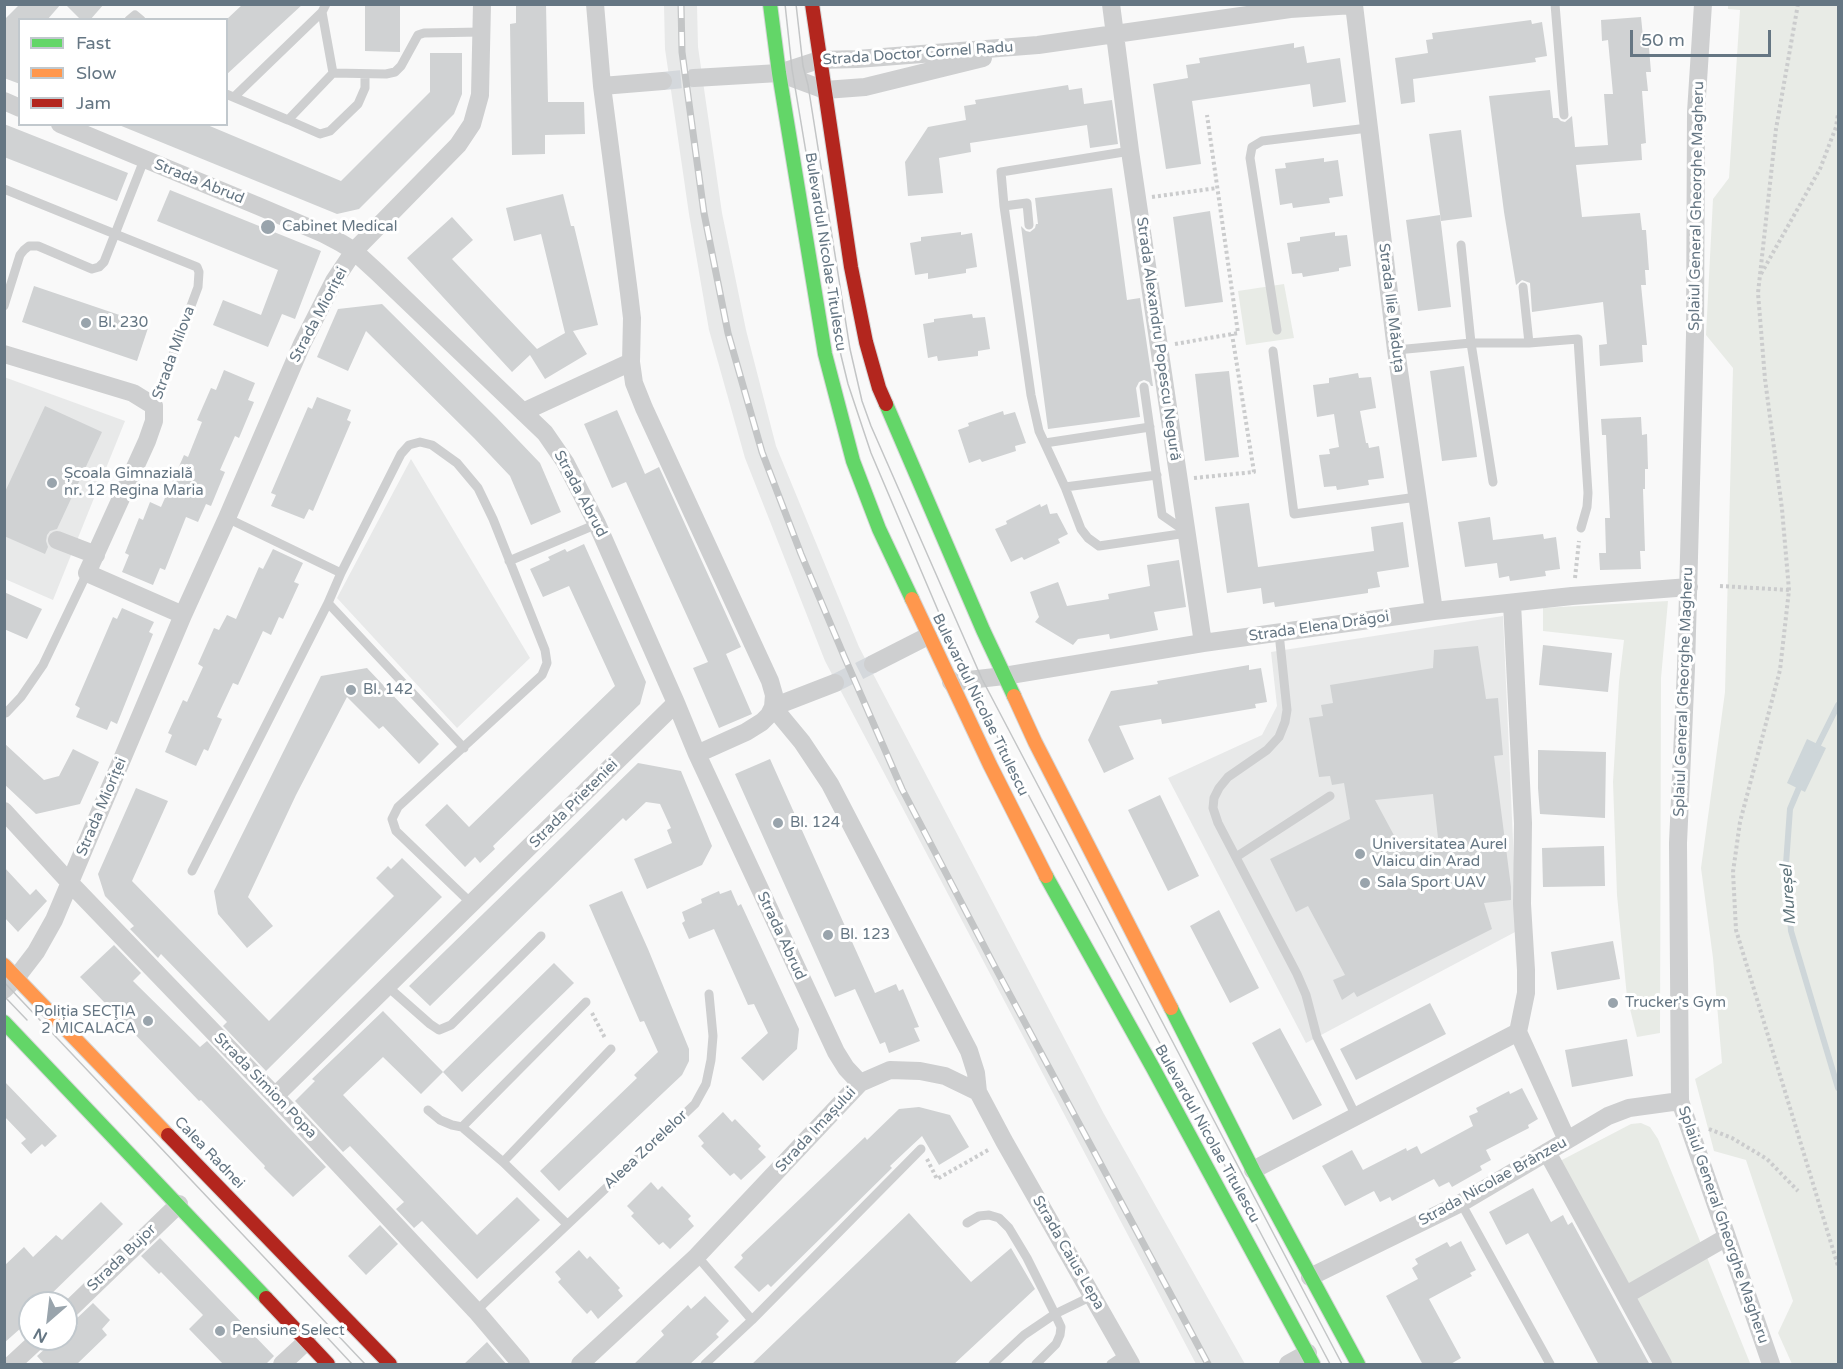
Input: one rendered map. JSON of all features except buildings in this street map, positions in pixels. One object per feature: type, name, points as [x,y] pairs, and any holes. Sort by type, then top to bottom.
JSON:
[{"type":"main road","name":"Bulevardul Nicolae Titulescu","points":[[770,4],[779,73],[825,354],[853,460],[879,529],[990,765],[1058,897],[1310,1359]]},
{"type":"main road","name":"Bulevardul Nicolae Titulescu","points":[[812,4],[853,278],[866,342],[879,388],[1004,676],[1040,752],[1253,1170],[1358,1365]]},
{"type":"main road","name":"Calea Radnei","points":[[8,978],[390,1365]]},
{"type":"main road","points":[[4,1022],[328,1365]]},
{"type":"street","name":"Strada Mioriței","points":[[8,978],[46,937],[183,615],[302,344],[334,281],[354,251],[458,145],[472,124],[480,96],[482,4]]},
{"type":"street","points":[[595,4],[602,86],[632,318],[631,362],[634,383],[770,681],[774,695],[774,707],[762,722],[746,732],[697,754]]},
{"type":"street","name":"Strada Alexandru Popescu Negură","points":[[1111,4],[1130,151],[1203,643]]},
{"type":"street","name":"Strada Doctor Cornel Radu","points":[[779,73],[819,60],[1038,45],[1289,7],[1354,4]]},
{"type":"street","name":"Strada Ilie Măduța","points":[[1354,4],[1396,351],[1434,611]]},
{"type":"street","name":"Splaiul General Gheorghe Magheru","points":[[1703,4],[1696,112],[1695,334],[1689,587],[1678,843],[1680,1101],[1771,1365]]},
{"type":"street","name":"Strada Doctor Cornel Radu","points":[[779,73],[825,90],[865,87],[1038,45]]},
{"type":"street","points":[[694,78],[779,73]]},
{"type":"street","points":[[602,86],[663,81]]},
{"type":"street","points":[[4,101],[18,107]]},
{"type":"street","name":"Strada Abrud","points":[[65,126],[324,234],[354,251],[545,433],[565,462],[597,524],[697,754],[836,1052],[846,1068],[860,1083]]},
{"type":"street","name":"Strada Milova","points":[[4,354],[133,393],[154,406]]},
{"type":"street","points":[[523,412],[631,362]]},
{"type":"street","points":[[154,406],[154,421],[147,441],[87,573],[183,615]]},
{"type":"street","points":[[57,540],[96,555]]},
{"type":"street","name":"Strada Elena Drăgoi","points":[[951,682],[1004,676],[1203,643],[1434,611],[1572,596],[1689,587]]},
{"type":"street","points":[[1512,603],[1522,812],[1522,904],[1526,970],[1526,993],[1518,1032],[1567,1140]]},
{"type":"street","points":[[873,664],[928,636]]},
{"type":"street","points":[[774,707],[835,683]]},
{"type":"street","name":"Strada Prieteniei","points":[[275,1096],[676,703]]},
{"type":"street","points":[[774,707],[802,742],[830,784],[969,1051],[976,1073],[978,1092],[1004,1141]]},
{"type":"street","name":"Strada Simion Popa","points":[[4,811],[476,1311],[521,1365]]},
{"type":"street","points":[[1253,1170],[1518,1032]]},
{"type":"street","name":"Strada Imașului","points":[[580,1365],[698,1256],[860,1083],[890,1070],[920,1071],[945,1076],[978,1092]]},
{"type":"street","name":"Strada Nicolae Brânzeu","points":[[1310,1277],[1461,1203],[1608,1116],[1629,1107],[1680,1101]]},
{"type":"street","name":"Strada Caius Lepa","points":[[1004,1141],[1092,1296],[1122,1361]]},
{"type":"street","points":[[1547,1152],[1664,1365]]},
{"type":"street","name":"Strada Bujor","points":[[78,1301],[178,1204]]},
{"type":"street","points":[[1626,1295],[1726,1237]]},
{"type":"street","points":[[282,1365],[306,1341]]},
{"type":"street","points":[[12,1365],[27,1351]]},
{"type":"street","points":[[1288,1365],[1310,1359]]},
{"type":"lane","points":[[1555,4],[1564,115]]},
{"type":"lane","points":[[324,8],[230,96],[320,134],[330,132],[358,104],[365,88],[365,75]]},
{"type":"lane","points":[[324,8],[333,73]]},
{"type":"lane","points":[[288,120],[333,73],[386,75],[395,72],[401,66],[418,35],[481,32]]},
{"type":"lane","points":[[1277,330],[1250,152],[1252,147],[1262,141],[1368,128]]},
{"type":"lane","points":[[1130,151],[1001,172],[1031,394],[1039,431],[1065,487],[1081,529],[1088,538],[1099,546],[1186,533]]},
{"type":"lane","points":[[4,306],[20,255],[29,246],[38,246],[92,269],[99,267],[104,261],[144,160]]},
{"type":"lane","name":"Strada Milova","points":[[4,189],[194,265],[199,272],[198,287],[154,406]]},
{"type":"lane","points":[[1004,206],[1027,203],[1029,225]]},
{"type":"lane","points":[[1461,246],[1471,344],[1493,482]]},
{"type":"lane","points":[[1523,287],[1529,343]]},
{"type":"lane","points":[[1396,351],[1471,344],[1578,339],[1588,493],[1581,528]]},
{"type":"lane","points":[[1273,351],[1294,514],[1418,497]]},
{"type":"lane","points":[[1144,387],[1162,515],[1186,533]]},
{"type":"lane","points":[[1045,443],[1150,427]]},
{"type":"lane","points":[[192,871],[401,454],[409,445],[420,442],[432,444],[457,463],[478,488],[493,519],[545,650],[546,663],[542,675],[398,807],[392,819],[396,831],[472,904]]},
{"type":"lane","points":[[1065,487],[1157,475]]},
{"type":"lane","points":[[227,518],[341,573]]},
{"type":"lane","points":[[509,561],[597,524]]},
{"type":"lane","points":[[6,713],[21,697],[43,665],[87,573]]},
{"type":"lane","points":[[328,603],[464,748]]},
{"type":"lane","points":[[1279,633],[1287,710],[1285,722],[1279,737],[1267,750],[1228,777],[1214,798],[1214,808],[1218,823],[1297,974],[1306,995],[1317,1037],[1356,1116]]},
{"type":"lane","points":[[1236,857],[1330,796]]},
{"type":"lane","points":[[388,987],[439,1030],[452,1025],[541,936]]},
{"type":"lane","name":"Aleea Zorelelor","points":[[476,1311],[695,1104],[706,1084],[711,1060],[713,1036],[709,994]]},
{"type":"lane","points":[[462,1127],[586,1002]]},
{"type":"lane","points":[[503,1162],[611,1049]]},
{"type":"lane","points":[[428,1110],[440,1120],[462,1127],[503,1162],[567,1224]]},
{"type":"lane","points":[[705,1365],[921,1149]]},
{"type":"lane","points":[[1461,1203],[1550,1365]]},
{"type":"lane","points":[[967,1223],[979,1216],[989,1215],[999,1218],[1009,1228],[1055,1314],[1061,1327],[1060,1335],[1056,1344],[1036,1365]]},
{"type":"lane","points":[[698,1256],[752,1320]]},
{"type":"lane","points":[[993,1365],[1024,1335],[1055,1314],[1092,1296]]},
{"type":"path","points":[[1798,4],[1776,129],[1758,293],[1765,380],[1782,509],[1789,590],[1780,670],[1740,822],[1733,872],[1736,930],[1839,1266]]},
{"type":"path","points":[[1759,277],[1820,169],[1839,114]]},
{"type":"path","points":[[1159,347],[1238,333],[1207,115]]},
{"type":"path","points":[[1137,199],[1217,188]]},
{"type":"path","points":[[1179,479],[1254,472],[1232,334]]},
{"type":"path","points":[[1572,596],[1581,528]]},
{"type":"path","points":[[1720,586],[1789,590]]},
{"type":"path","points":[[586,1002],[611,1049]]},
{"type":"path","points":[[1703,1127],[1732,1138],[1767,1158],[1798,1191]]},
{"type":"path","points":[[921,1149],[937,1179],[1004,1141]]},
{"type":"shaded area","points":[[664,5],[697,5],[698,47],[722,213],[746,330],[776,446],[859,647],[1104,1114],[1245,1364],[1196,1364],[825,661],[745,458],[709,330],[689,214],[665,49]]},
{"type":"shaded area","points":[[1728,5],[1838,5],[1838,1364],[1792,1364],[1778,1333],[1793,1301],[1746,1160],[1714,1151],[1695,1079],[1722,1063],[1713,958],[1701,868],[1725,692],[1733,368],[1706,335],[1713,199],[1729,178],[1740,10],[1728,9]]},
{"type":"shaded area","points":[[1284,284],[1294,338],[1246,345],[1238,291]]},
{"type":"shaded area","name":"Școala Gimnazială nr. 12 Regina Maria","points":[[4,377],[125,421],[53,600],[5,579]]},
{"type":"shaded area","points":[[411,459],[530,658],[457,728],[337,598]]},
{"type":"shaded area","points":[[1668,601],[1661,678],[1660,1033],[1637,1037],[1627,997],[1617,895],[1613,782],[1624,640],[1543,631],[1543,608]]},
{"type":"shaded area","name":"Universitatea Aurel Vlaicu din Arad","points":[[1503,616],[1517,931],[1306,1043],[1168,778],[1262,735],[1277,706],[1271,652]]},
{"type":"shaded area","points":[[1807,739],[1826,748],[1805,792],[1787,783]]},
{"type":"shaded area","points":[[1641,1123],[1650,1127],[1658,1139],[1702,1246],[1628,1289],[1560,1161],[1631,1124]]},
{"type":"shaded area","points":[[1706,1255],[1751,1364],[1669,1364],[1632,1297]]},
{"type":"waterway","name":"Mureșel","points":[[1816,749],[1838,705]]},
{"type":"waterway","name":"Mureșel","points":[[1801,783],[1790,809],[1786,864],[1791,931],[1838,1088]]},
{"type":"tunnel","points":[[663,81],[694,78]]},
{"type":"tunnel","points":[[835,683],[873,664]]},
{"type":"tram line","points":[[785,4],[792,69],[838,343],[848,384],[871,453],[968,681],[1330,1364]]},
{"type":"tram line","points":[[796,4],[803,66],[808,85],[850,349],[862,401],[871,426],[982,679],[1342,1364]]},
{"type":"tram line","points":[[4,982],[365,1364]]},
{"type":"tram line","points":[[4,996],[27,1020]]},
{"type":"tram line","points":[[324,1334],[352,1364]]},
{"type":"railway","points":[[681,4],[682,52],[704,213],[728,333],[762,452],[801,554],[902,789],[1208,1364]]},
{"type":"traffic: fast","points":[[770,4],[779,73],[825,354],[853,461],[879,529],[912,599]]},
{"type":"traffic: fast","points":[[886,404],[983,630],[1014,696]]},
{"type":"traffic: fast","points":[[1046,876],[1313,1364]]},
{"type":"traffic: fast","points":[[1171,1008],[1253,1170],[1358,1364]]},
{"type":"traffic: fast","points":[[4,1022],[266,1298]]},
{"type":"traffic: slow","points":[[912,599],[990,765],[1046,876]]},
{"type":"traffic: slow","points":[[1014,696],[1035,742],[1171,1008]]},
{"type":"traffic: slow","points":[[4,965],[168,1135]]},
{"type":"traffic: jam","points":[[812,4],[851,267],[866,342],[886,404]]},
{"type":"traffic: jam","points":[[168,1135],[390,1364]]},
{"type":"traffic: jam","points":[[266,1298],[328,1364]]},
{"type":"place","name":"Cabinet Medical","points":[[268,227]]},
{"type":"place","name":"Bl. 230","points":[[86,323]]},
{"type":"place","name":"Școala Gimnazială nr. 12 Regina Maria","points":[[52,483]]},
{"type":"place","name":"Bl. 142","points":[[351,690]]},
{"type":"place","name":"Bl. 124","points":[[778,823]]},
{"type":"place","name":"Universitatea Aurel Vlaicu din Arad","points":[[1360,854]]},
{"type":"place","name":"Sala Sport UAV","points":[[1365,883]]},
{"type":"place","name":"Bl. 123","points":[[828,935]]},
{"type":"place","name":"Trucker's Gym","points":[[1613,1003]]},
{"type":"place","name":"Poliția SECŢIA 2 MICALACA","points":[[148,1021]]},
{"type":"place","name":"Pensiune Select","points":[[220,1331]]}]
